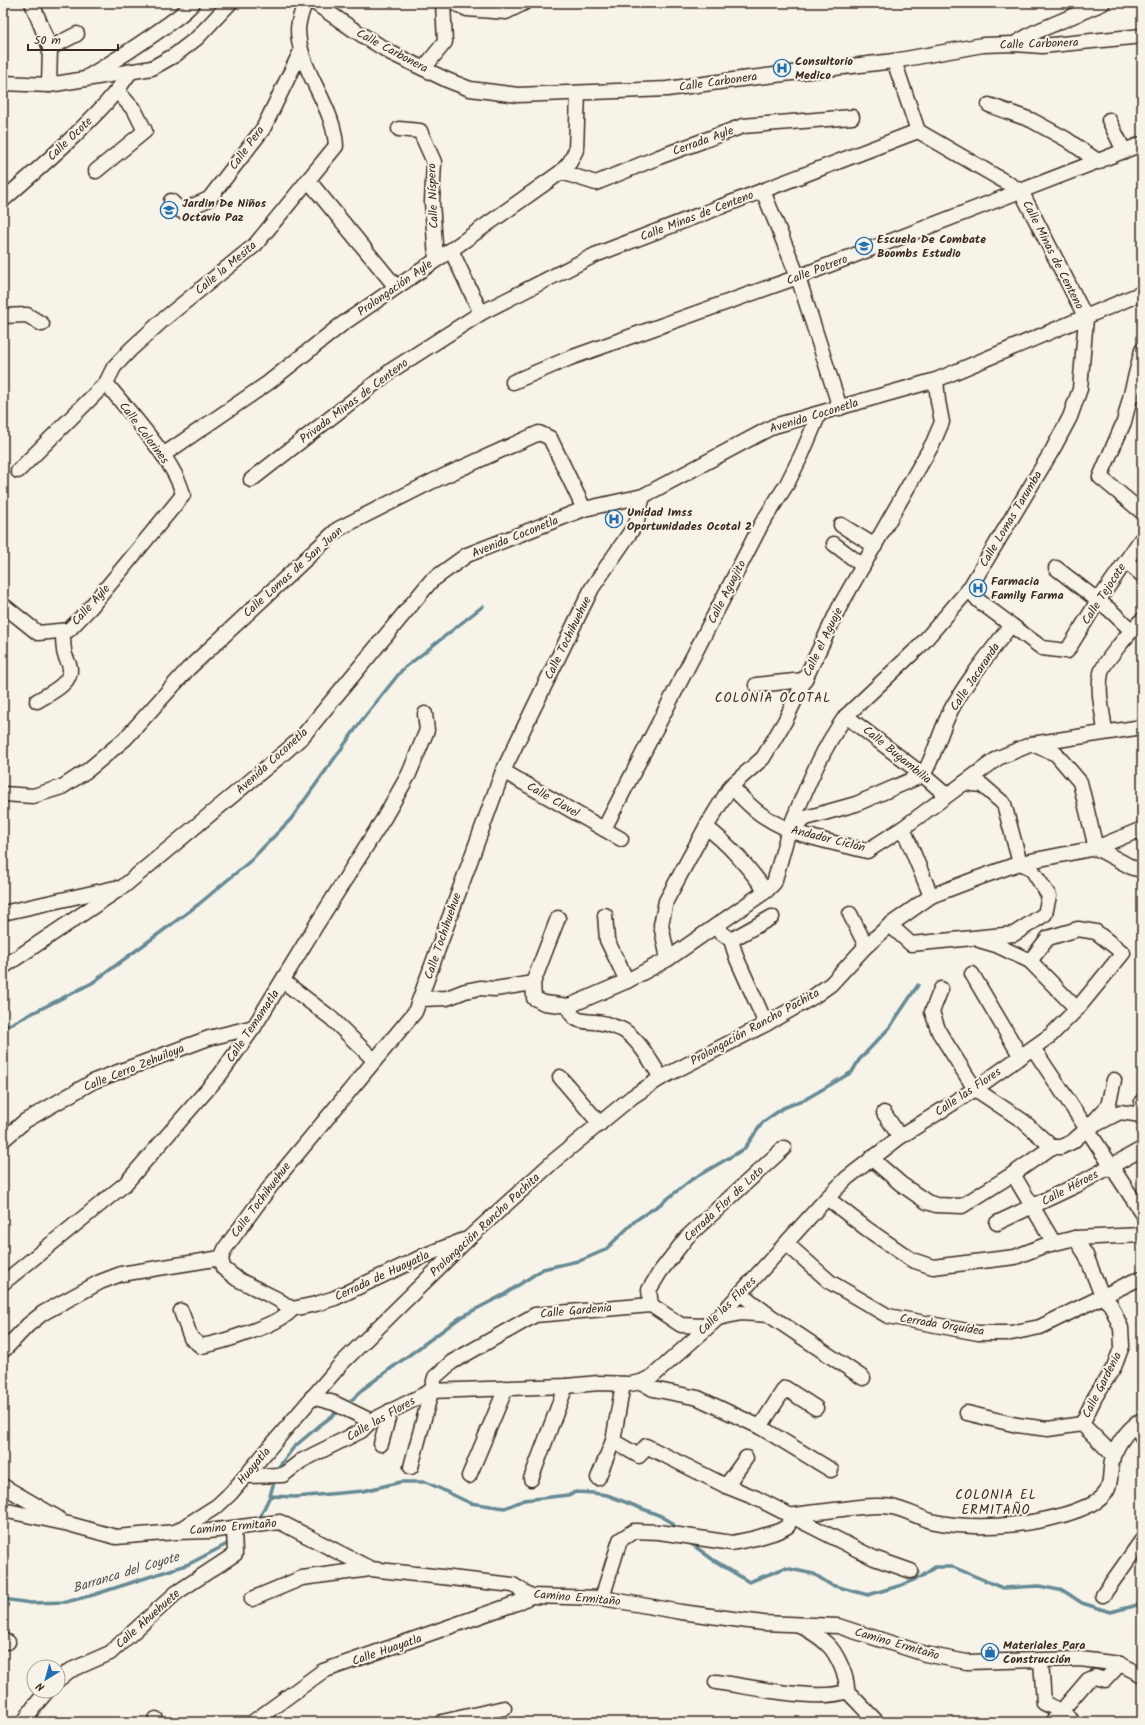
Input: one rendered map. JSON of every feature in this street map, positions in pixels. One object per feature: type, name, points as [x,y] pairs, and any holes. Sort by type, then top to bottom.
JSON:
[{"type":"street","points":[[32,3],[50,48],[50,85]]},
{"type":"street","points":[[81,81],[127,53],[189,8],[193,3]]},
{"type":"street","points":[[3,83],[50,85],[152,68],[174,55],[197,38],[230,3]]},
{"type":"street","name":"Calle la Mesita","points":[[18,471],[106,383],[114,367],[131,349],[164,319],[255,245],[336,146],[327,113],[301,51],[298,29],[306,3]]},
{"type":"street","name":"Calle Carbonera","points":[[315,3],[351,28],[385,48],[447,80],[470,89],[518,95],[667,89],[894,61],[983,46],[1014,44],[1050,45],[1142,36]]},
{"type":"street","points":[[424,68],[445,42],[443,3]]},
{"type":"street","points":[[454,3],[467,9],[506,12],[524,3]]},
{"type":"street","points":[[1014,44],[1034,33],[1103,3]]},
{"type":"street","points":[[50,48],[76,34]]},
{"type":"street","name":"Calle Pera","points":[[170,201],[181,211],[209,198],[263,129],[301,51]]},
{"type":"street","points":[[894,61],[918,131]]},
{"type":"street","name":"Calle Ocote","points":[[3,200],[29,179],[118,92],[131,72]]},
{"type":"street","points":[[96,171],[145,131],[135,111],[118,92]]},
{"type":"street","name":"Prolongación Ayle","points":[[163,455],[268,383],[341,325],[451,250],[561,172],[570,162],[576,150],[578,93]]},
{"type":"street","points":[[989,105],[1031,120],[1066,139],[1098,162]]},
{"type":"street","name":"Cerrada Ayle","points":[[561,172],[596,183],[659,157],[743,126],[852,117]]},
{"type":"street","points":[[1109,120],[1124,151]]},
{"type":"street","name":"Calle Níspero","points":[[399,128],[420,131],[434,162],[432,202],[436,259]]},
{"type":"street","name":"Calle Minas de Centeno","points":[[481,313],[595,255],[918,131],[1021,191],[1086,318]]},
{"type":"street","name":"Calle Potrero","points":[[513,382],[570,358],[798,277],[1142,144]]},
{"type":"street","points":[[308,180],[396,287]]},
{"type":"street","points":[[763,191],[798,277],[840,408]]},
{"type":"street","points":[[451,250],[481,313]]},
{"type":"street","name":"Avenida Coconetla","points":[[3,967],[124,886],[302,737],[431,581],[467,555],[584,509],[642,496],[774,426],[936,380],[1086,318],[1142,293]]},
{"type":"street","name":"Privada Minas de Centeno","points":[[252,480],[392,370],[481,313]]},
{"type":"street","points":[[3,316],[27,315],[42,324]]},
{"type":"street","name":"Calle Lomas Tarumba","points":[[789,830],[822,754],[837,728],[846,716],[920,646],[969,590],[1053,449],[1070,416],[1080,389],[1086,318]]},
{"type":"street","points":[[1142,350],[1124,422],[1100,477],[1142,512]]},
{"type":"street","name":"Calle el Aguaje","points":[[668,959],[662,925],[666,901],[706,827],[731,786],[762,758],[784,721],[840,606],[934,443],[942,422],[936,380]]},
{"type":"street","name":"Calle Colorines","points":[[106,383],[163,455],[180,484]]},
{"type":"street","name":"Calle Aguajito","points":[[604,829],[636,770],[762,523],[787,484],[819,414]]},
{"type":"street","name":"Calle Lomas de San Juan","points":[[3,794],[33,796],[62,787],[88,770],[125,739],[188,669],[338,528],[433,481],[539,433],[550,438],[584,509]]},
{"type":"street","name":"Calle Ayle","points":[[3,605],[38,633],[69,630],[90,608],[183,494],[180,484]]},
{"type":"street","name":"Calle Tochihuehue","points":[[221,1258],[226,1247],[273,1183],[415,1012],[421,999],[456,896],[503,771],[592,588],[636,524],[642,496]]},
{"type":"street","points":[[841,525],[875,546]]},
{"type":"street","name":"Calle Tejocote","points":[[1011,625],[1042,648],[1067,651],[1098,601],[1142,538]]},
{"type":"street","points":[[834,544],[864,566]]},
{"type":"street","points":[[1126,561],[1142,575]]},
{"type":"street","points":[[1056,568],[1098,601],[1131,630]]},
{"type":"street","points":[[969,590],[979,601],[1011,625]]},
{"type":"street","points":[[1105,731],[1100,690],[1101,671],[1131,630],[1142,620]]},
{"type":"street","name":"Calle Jacaranda","points":[[923,775],[951,711],[1011,625]]},
{"type":"street","points":[[37,701],[54,691],[64,683],[68,677],[70,668],[64,651],[63,631]]},
{"type":"street","points":[[756,685],[804,680]]},
{"type":"street","name":"Calle Temamatla","points":[[3,1283],[125,1184],[220,1076],[254,1027],[283,981],[315,926],[384,818],[410,774],[427,730],[425,714]]},
{"type":"street","name":"Calle Bugambilia","points":[[846,716],[923,775],[946,796]]},
{"type":"street","name":"Andador Ciclón","points":[[731,786],[766,818],[789,830],[867,851],[903,828],[998,758],[1032,744],[1105,731],[1142,727]]},
{"type":"street","points":[[1032,744],[1056,754],[1080,782],[1096,848],[1133,868],[1142,870]]},
{"type":"street","name":"Calle Clavel","points":[[503,771],[621,839]]},
{"type":"street","points":[[558,918],[533,983],[534,998],[544,1003],[569,1006],[627,981],[668,959],[715,928],[766,891],[774,883],[789,830],[806,818],[856,804],[923,775]]},
{"type":"street","points":[[890,925],[911,944],[1014,934],[1046,914],[1049,896],[1031,868],[1020,863],[1004,804],[982,785],[964,783]]},
{"type":"street","points":[[706,827],[719,837],[748,866],[766,891]]},
{"type":"street","points":[[903,828],[931,896]]},
{"type":"street","name":"Prolongación Rancho Pachita","points":[[316,1392],[341,1364],[470,1237],[555,1160],[632,1097],[661,1078],[766,1024],[813,997],[831,984],[866,946],[890,925],[931,896],[1020,863],[1096,848],[1142,829]]},
{"type":"street","points":[[3,913],[124,886]]},
{"type":"street","points":[[850,914],[866,946]]},
{"type":"street","points":[[605,915],[607,940],[627,981]]},
{"type":"street","points":[[731,940],[772,917]]},
{"type":"street","points":[[715,928],[731,940],[737,959],[766,1024]]},
{"type":"street","name":"Calle las Flores","points":[[246,1476],[283,1475],[301,1461],[361,1432],[371,1421],[431,1391],[566,1386],[599,1383],[630,1384],[641,1382],[653,1376],[718,1318],[847,1178],[900,1137],[975,1089],[1051,1035],[1077,1009],[1123,953],[1096,932],[1078,929],[1048,938],[1030,961]]},
{"type":"street","points":[[971,937],[996,945],[1030,961],[1077,1009]]},
{"type":"street","points":[[972,974],[1021,1056]]},
{"type":"street","points":[[283,981],[331,1018],[374,1060]]},
{"type":"street","points":[[421,999],[447,998],[464,991],[480,988],[495,989],[533,983]]},
{"type":"street","points":[[941,989],[932,1012],[939,1032],[975,1089],[1023,1121],[1052,1147]]},
{"type":"street","points":[[569,1006],[570,1014],[577,1020],[604,1023],[626,1031],[644,1052],[661,1078]]},
{"type":"street","name":"Calle Cerro Zehuiloya","points":[[3,1140],[25,1121],[94,1082],[209,1038],[254,1027]]},
{"type":"street","points":[[1033,1048],[1112,1165],[1142,1213]]},
{"type":"street","points":[[560,1077],[600,1124]]},
{"type":"street","points":[[871,1158],[901,1184],[927,1202],[936,1205],[962,1206],[1052,1147],[1061,1147],[1072,1142],[1108,1106],[1114,1080]]},
{"type":"street","points":[[1087,1128],[1120,1112],[1142,1112]]},
{"type":"street","points":[[884,1113],[900,1137]]},
{"type":"street","name":"Cerrada Flor de Loto","points":[[651,1305],[649,1290],[660,1272],[687,1237],[784,1148]]},
{"type":"street","name":"Calle Héroes","points":[[997,1223],[1033,1208],[1142,1149]]},
{"type":"street","points":[[1013,1174],[1054,1243]]},
{"type":"street","points":[[827,1198],[867,1229],[912,1260],[933,1267],[1015,1257],[1054,1243],[1075,1238],[1142,1235]]},
{"type":"street","name":"Cerrada de Huayatla","points":[[292,1309],[335,1298],[428,1254],[470,1237]]},
{"type":"street","name":"Calle Gardenia","points":[[1075,1238],[1086,1255],[1102,1296],[1110,1305],[1121,1328],[1122,1346],[1114,1367],[1095,1397],[1082,1424]]},
{"type":"street","name":"Cerrada Orquídea","points":[[786,1244],[830,1282],[888,1316],[978,1333],[1010,1333],[1040,1327],[1102,1296],[1134,1281],[1142,1279]]},
{"type":"street","points":[[5,1349],[28,1325],[43,1313],[100,1282],[121,1274],[221,1258],[223,1268],[238,1280],[277,1299],[292,1309],[288,1315],[253,1330],[214,1344],[201,1346],[191,1338],[181,1311]]},
{"type":"street","points":[[741,1294],[769,1315],[863,1378]]},
{"type":"street","points":[[651,1305],[681,1324],[704,1326],[718,1318],[741,1313],[769,1315]]},
{"type":"street","name":"Calle Gardenia","points":[[411,1467],[435,1377],[452,1362],[535,1315],[651,1305]]},
{"type":"street","points":[[641,1382],[653,1389],[698,1398],[760,1428],[831,1470]]},
{"type":"street","points":[[598,1478],[613,1441],[623,1384]]},
{"type":"street","points":[[531,1479],[566,1386]]},
{"type":"street","points":[[469,1476],[506,1388]]},
{"type":"street","points":[[760,1428],[785,1388],[816,1408]]},
{"type":"street","points":[[316,1392],[334,1403],[371,1421]]},
{"type":"street","name":"Huayatla","points":[[176,1532],[217,1506],[246,1476],[316,1392]]},
{"type":"street","points":[[381,1444],[390,1411]]},
{"type":"street","points":[[967,1412],[1016,1425],[1048,1429],[1082,1424],[1113,1455]]},
{"type":"street","points":[[790,1516],[862,1507],[892,1507],[934,1522],[968,1526],[1006,1526],[1059,1516],[1094,1503],[1105,1494],[1110,1486],[1113,1455],[1127,1431],[1139,1422],[1142,1437]]},
{"type":"street","points":[[613,1441],[639,1456],[646,1446],[726,1486],[756,1498],[874,1558],[911,1571]]},
{"type":"street","points":[[726,1486],[746,1458]]},
{"type":"street","points":[[3,1486],[69,1524]]},
{"type":"street","points":[[3,1510],[69,1524]]},
{"type":"street","points":[[602,1598],[620,1540],[634,1531],[659,1532],[732,1543],[779,1531],[788,1526],[790,1516]]},
{"type":"street","name":"Camino Ermitaño","points":[[69,1524],[116,1537],[234,1529],[280,1522],[371,1569],[514,1585],[531,1596],[602,1598],[681,1612],[763,1623],[838,1626],[925,1654],[967,1662],[1080,1659],[1120,1664],[1142,1675]]},
{"type":"street","name":"Calle Ahuehuete","points":[[66,1674],[110,1653],[176,1593],[235,1554],[234,1529]]},
{"type":"street","points":[[1103,1595],[1142,1540]]},
{"type":"street","points":[[252,1599],[302,1578],[371,1569]]},
{"type":"street","name":"Calle Huayatla","points":[[253,1722],[323,1672],[516,1604],[531,1596]]},
{"type":"street","points":[[801,1625],[829,1645],[840,1664],[847,1685],[847,1691],[877,1722]]},
{"type":"street","points":[[1041,1661],[1044,1703],[1061,1711],[1074,1722]]},
{"type":"street","points":[[1052,1722],[1088,1680],[1095,1677],[1104,1680],[1120,1664]]},
{"type":"street","points":[[716,1682],[793,1693],[838,1695],[847,1691]]},
{"type":"street","points":[[24,1722],[41,1699]]},
{"type":"street","points":[[442,1722],[504,1708]]},
{"type":"waterway","points":[[3,1028],[92,983],[199,904],[249,862],[291,819],[362,720],[402,670],[483,606]]},
{"type":"waterway","points":[[346,1405],[367,1386],[461,1317],[505,1294],[543,1269],[582,1260],[605,1250],[636,1220],[662,1203],[691,1180],[744,1149],[763,1122],[783,1108],[806,1099],[852,1072],[859,1060],[890,1027],[918,985]]},
{"type":"waterway","points":[[276,1472],[294,1447],[340,1410]]},
{"type":"waterway","points":[[270,1496],[275,1478]]},
{"type":"waterway","name":"Barranca del Coyote","points":[[259,1519],[270,1496],[295,1497],[363,1491],[401,1482],[426,1482],[470,1503],[505,1508],[524,1500],[568,1495],[576,1492],[607,1495],[661,1516],[671,1522],[678,1530]]},
{"type":"waterway","name":"Barranca del Coyote","points":[[3,1599],[31,1603],[66,1602],[93,1595],[189,1564],[231,1542]]},
{"type":"waterway","name":"Barranca del Coyote","points":[[689,1542],[712,1559],[749,1582],[785,1568],[814,1574],[831,1585],[868,1595],[902,1585],[921,1577],[935,1567],[953,1567],[1003,1588],[1039,1586],[1064,1591],[1082,1603],[1110,1612],[1134,1606],[1142,1602]]},
{"type":"place","name":"Consultorio Medico","points":[[782,68]]},
{"type":"place","name":"Jardin De Niños Octavio Paz","points":[[169,210]]},
{"type":"place","name":"Escuela De Combate Boombs Estudio","points":[[864,246]]},
{"type":"place","name":"Unidad Imss Oportunidades Ocotal 2","points":[[614,519]]},
{"type":"place","name":"Farmacia Family Farma","points":[[978,588]]},
{"type":"place","name":"Materiales Para Construcción","points":[[990,1652]]},
{"type":"district","name":"COLONIA OCOTAL","points":[[773,698]]},
{"type":"district","name":"COLONIA EL ERMITAÑO","points":[[996,1502]]}]
